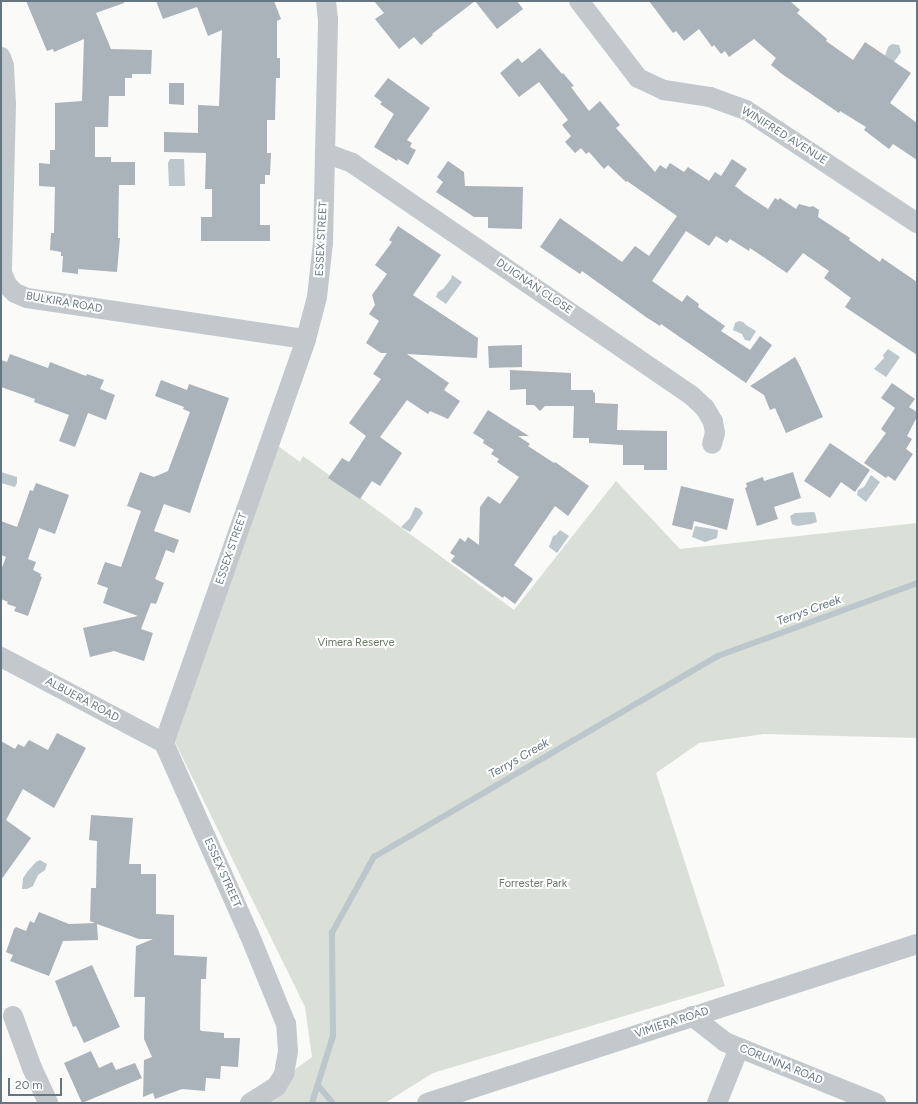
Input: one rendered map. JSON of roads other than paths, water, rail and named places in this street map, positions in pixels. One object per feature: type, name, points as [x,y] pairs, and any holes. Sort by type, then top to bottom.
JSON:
[{"type":"street","name":"ESSEX STREET","points":[[250,1103],[276,1086],[284,1074],[288,1050],[286,1024],[249,934],[164,743],[306,339],[317,297],[323,243],[328,20],[326,1]]},
{"type":"street","name":"WINIFRED AVENUE","points":[[579,1],[638,78],[664,90],[710,98],[746,110],[917,223]]},
{"type":"street","name":"BULKIRA ROAD","points":[[1,57],[4,66],[6,104],[2,273],[7,284],[15,293],[27,298],[306,339]]},
{"type":"street","name":"DUIGNAN CLOSE","points":[[325,153],[352,163],[691,395],[705,408],[713,422],[715,433],[712,444]]},
{"type":"street","name":"ALBUERA ROAD","points":[[1,657],[164,743]]},
{"type":"street","name":"VIMIERA ROAD","points":[[427,1103],[917,944]]},
{"type":"street","points":[[13,1016],[32,1068],[48,1103]]},
{"type":"street","name":"CORUNNA ROAD","points":[[692,1016],[725,1042],[876,1103]]},
{"type":"street","points":[[718,1103],[739,1048]]},
{"type":"waterway","name":"Terrys Creek","points":[[312,1103],[333,1036],[332,933],[374,857],[718,656],[917,583]]},
{"type":"waterway","points":[[318,1085],[333,1103]]},
{"type":"park label","name":"Vimera Reserve","points":[[356,643]]},
{"type":"park label","name":"Forrester Park","points":[[533,884]]}]
